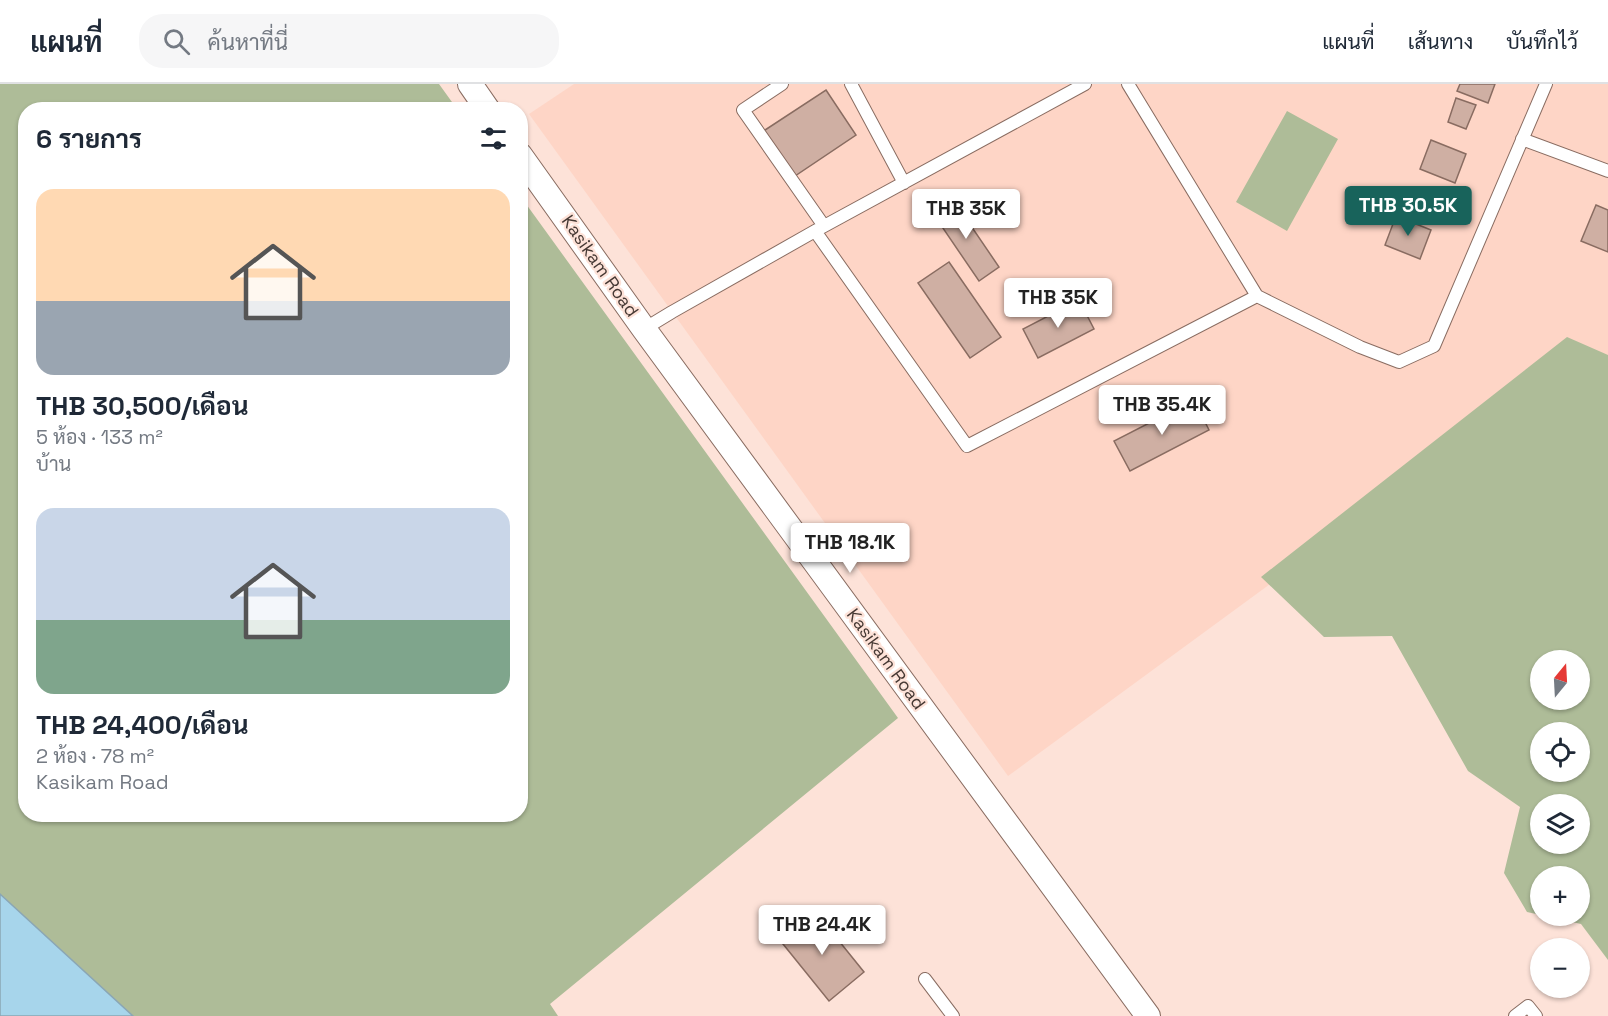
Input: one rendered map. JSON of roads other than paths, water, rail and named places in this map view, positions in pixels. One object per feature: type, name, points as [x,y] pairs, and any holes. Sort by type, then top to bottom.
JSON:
[{"type":"street","points":[[472,84],[483,102]]},
{"type":"street","name":"Kasikam Road","points":[[528,166],[644,329],[1148,1016]]},
{"type":"lane","points":[[782,84],[743,110],[819,228],[967,446],[1257,296]]},
{"type":"lane","points":[[851,84],[904,183]]},
{"type":"lane","points":[[644,329],[819,228],[1086,84]]},
{"type":"lane","points":[[1128,84],[1257,296],[1360,347],[1398,362],[1434,346],[1546,84]]},
{"type":"lane","points":[[1522,139],[1608,171]]},
{"type":"lane","points":[[925,979],[953,1016]]},
{"type":"lane","points":[[1515,1016],[1528,1006],[1536,1016]]},
{"type":"water","points":[[0,894],[133,1016],[0,1016]]}]
